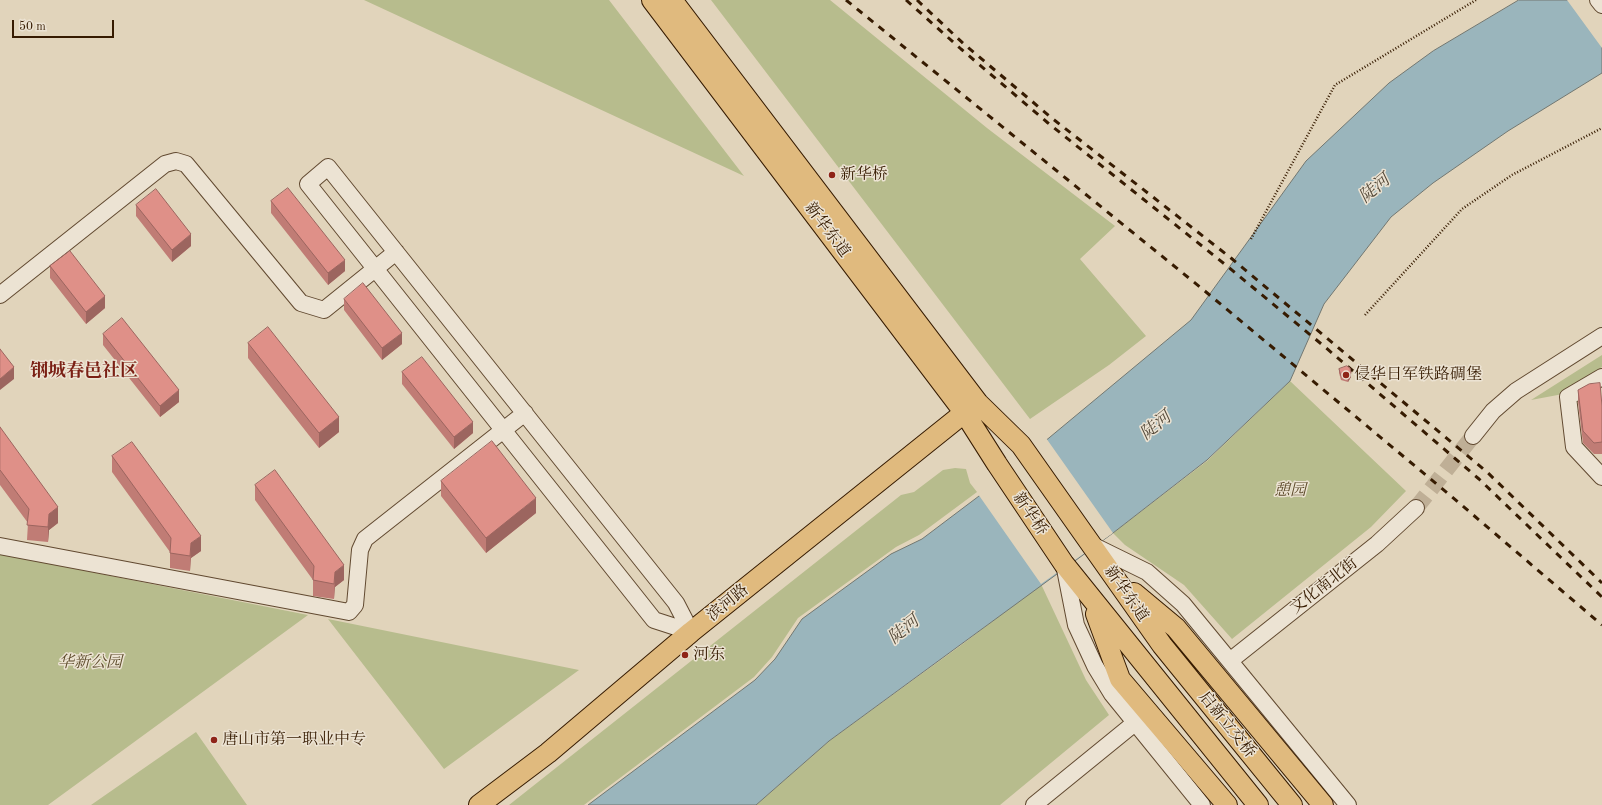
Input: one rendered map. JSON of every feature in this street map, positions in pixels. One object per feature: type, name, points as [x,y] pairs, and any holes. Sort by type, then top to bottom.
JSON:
[{"type":"main road","name":"新华东道","points":[[652,0],[971,407],[1021,445]]},
{"type":"main road","name":"新华东道","points":[[672,0],[971,407],[997,464]]},
{"type":"main road","name":"滨河路","points":[[479,805],[548,753],[691,632],[971,407]]},
{"type":"main road","name":"新华桥","points":[[1021,445],[1090,544]]},
{"type":"main road","name":"新华桥","points":[[997,464],[1064,564]]},
{"type":"main road","name":"新华东道","points":[[1090,544],[1162,645]]},
{"type":"main road","name":"新华东道","points":[[1064,564],[1139,659]]},
{"type":"main road","name":"启新立交桥","points":[[1114,576],[1176,628],[1323,805]]},
{"type":"main road","points":[[1091,598],[1120,679],[1227,805]]},
{"type":"main road","name":"启新立交桥","points":[[1162,645],[1292,805]]},
{"type":"main road","name":"启新立交桥","points":[[1139,659],[1258,805]]},
{"type":"street","points":[[1598,0],[1602,5]]},
{"type":"street","points":[[0,295],[165,164],[176,161],[186,164],[301,303],[324,310],[396,252]]},
{"type":"street","points":[[328,167],[676,603],[691,632],[654,620],[504,429],[308,184],[328,167]]},
{"type":"street","points":[[1473,436],[1493,412],[1516,391],[1602,336]]},
{"type":"street","points":[[1602,377],[1568,397],[1574,447],[1602,477]]},
{"type":"street","points":[[0,546],[349,612],[355,606],[360,550],[365,539],[525,413]]},
{"type":"street","name":"文化南北街","points":[[1231,660],[1377,544],[1416,508]]},
{"type":"street","points":[[1090,544],[1147,572],[1183,604],[1231,660],[1348,805]]},
{"type":"street","points":[[1064,564],[1076,625],[1095,666],[1112,694],[1136,722],[1201,805]]},
{"type":"street","points":[[1034,805],[1136,722]]},
{"type":"path","points":[[1251,239],[1335,85],[1476,0]]},
{"type":"path","points":[[1364,315],[1462,209],[1512,175],[1602,128]]},
{"type":"green space","points":[[364,0],[609,0],[744,176]]},
{"type":"green space","points":[[711,0],[830,0],[987,128],[1115,226],[1080,259],[1146,336],[1109,365],[1030,419]]},
{"type":"green space","points":[[1602,355],[1602,367],[1563,394],[1531,400]]},
{"type":"green space","name":"憩园","points":[[1290,381],[1406,491],[1371,527],[1232,639],[1184,585],[1125,545],[1113,533],[1207,461]]},
{"type":"green space","points":[[955,468],[966,469],[970,483],[977,492],[919,535],[896,547],[798,618],[772,657],[754,677],[584,805],[509,805],[901,495],[914,492],[943,470]]},
{"type":"green space","name":"华新公园","points":[[0,554],[308,615],[48,805],[0,805]]},
{"type":"green space","points":[[1041,584],[1086,680],[1109,715],[1000,805],[756,805],[829,741],[960,646]]},
{"type":"green space","points":[[328,619],[579,670],[444,769]]},
{"type":"green space","points":[[196,732],[247,805],[91,805]]},
{"type":"water","name":"陡河","points":[[1519,0],[1602,0],[1602,73],[1508,131],[1433,183],[1391,217],[1324,304],[1290,381],[1207,460],[1113,533],[829,741],[756,805],[588,805],[755,680],[775,659],[802,619],[891,554],[922,539],[979,496],[1191,320],[1306,161],[1389,83],[1433,51]]},
{"type":"pier","points":[[1567,0],[1602,0],[1602,48]]},
{"type":"pier","points":[[1046,438],[1113,533],[1041,584],[978,494]]},
{"type":"building","points":[[288,188],[345,260],[328,273],[271,201]]},
{"type":"building","points":[[156,189],[191,234],[172,250],[136,205]]},
{"type":"building","points":[[70,251],[105,296],[86,312],[50,266]]},
{"type":"building","points":[[363,283],[402,333],[382,348],[344,299]]},
{"type":"building","points":[[122,318],[179,390],[160,406],[103,334]]},
{"type":"building","points":[[268,327],[339,417],[319,433],[248,343]]},
{"type":"building","points":[[0,349],[14,367],[0,379]]},
{"type":"building","points":[[422,357],[473,422],[454,437],[402,372]]},
{"type":"building","points":[[1347,366],[1350,368],[1351,373],[1348,378],[1341,376],[1339,369]]},
{"type":"building","points":[[1600,383],[1602,406],[1602,442],[1594,443],[1583,431],[1578,390],[1589,384]]},
{"type":"building","points":[[0,427],[58,507],[49,514],[48,527],[27,525],[29,509],[0,470]]},
{"type":"building","points":[[492,441],[536,498],[486,538],[441,481]]},
{"type":"building","points":[[132,442],[201,536],[191,543],[190,556],[170,553],[171,538],[112,456]]},
{"type":"building","points":[[275,470],[344,565],[335,572],[334,584],[313,580],[314,566],[255,485]]},
{"type":"tunnel","points":[[1416,508],[1473,436]]},
{"type":"railway","points":[[846,0],[1200,287],[1451,496],[1602,625]]},
{"type":"railway","points":[[906,0],[1048,123],[1227,266],[1325,347],[1479,479],[1602,597]]},
{"type":"railway","points":[[917,0],[965,45],[1053,119],[1231,258],[1487,472],[1602,583]]},
{"type":"place","name":"新华桥","points":[[832,175]]},
{"type":"place","name":"侵华日军铁路碉堡","points":[[1346,375]]},
{"type":"place","name":"河东","points":[[685,655]]},
{"type":"place","name":"唐山市第一职业中专","points":[[214,740]]},
{"type":"district","name":"钢城春邑社区","points":[[84,371]]}]
